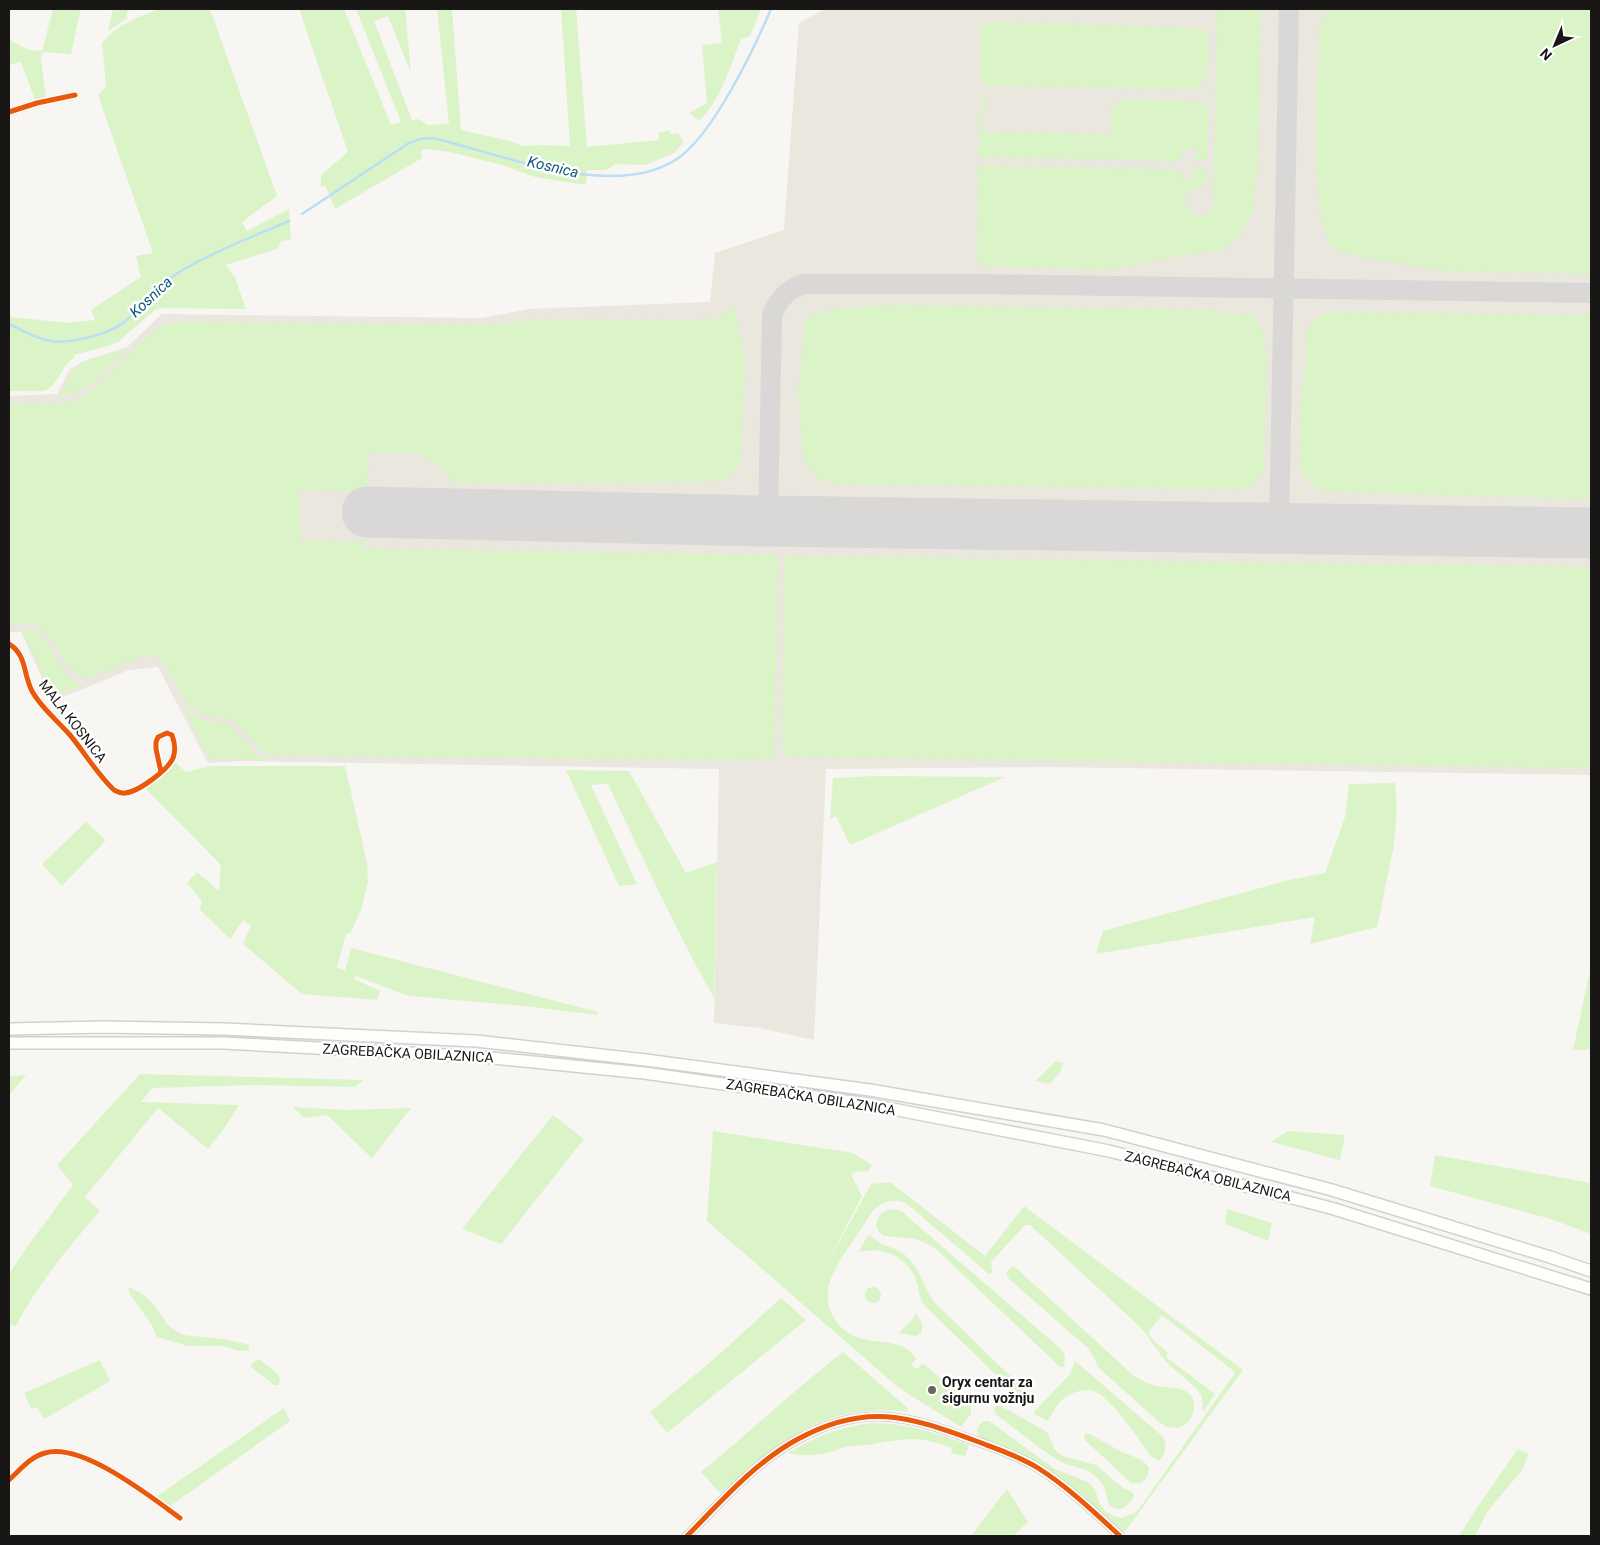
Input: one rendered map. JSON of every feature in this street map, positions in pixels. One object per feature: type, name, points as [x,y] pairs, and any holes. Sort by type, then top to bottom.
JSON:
[{"type":"highway","name":"ZAGREBAČKA OBILAZNICA","points":[[9,1029],[103,1027],[224,1029],[476,1041],[646,1060],[870,1090],[1104,1130],[1332,1190],[1550,1257],[1591,1272]]},
{"type":"highway","name":"ZAGREBAČKA OBILAZNICA","points":[[9,1043],[224,1043],[439,1054],[644,1072],[867,1104],[1109,1151],[1331,1208],[1591,1289]]},
{"type":"street","points":[[9,112],[37,103],[75,95]]},
{"type":"street","name":"MALA KOSNICA","points":[[9,644],[16,649],[22,658],[29,684],[35,696],[114,790],[124,794],[134,791],[161,772],[173,760],[175,750],[172,735],[167,733],[158,737],[156,742],[161,772]]},
{"type":"street","points":[[687,1536],[763,1463],[785,1446],[807,1434],[833,1424],[861,1417],[890,1416],[929,1424],[1023,1459],[1063,1486],[1120,1536]]},
{"type":"street","points":[[9,1480],[38,1456],[54,1451],[72,1453],[90,1460],[114,1474],[180,1518]]},
{"type":"shaded area","points":[[825,9],[1591,9],[1591,775],[1045,767],[826,769],[814,1040],[760,1028],[714,1023],[719,769],[240,761],[208,763],[158,667],[129,670],[53,701],[21,632],[9,632],[9,396],[57,394],[70,369],[84,361],[127,347],[162,314],[482,318],[529,309],[710,302],[715,253],[784,230],[799,23]]},
{"type":"green space","points":[[53,9],[81,9],[71,54],[42,52],[41,58],[46,99],[35,100],[21,62],[9,65],[9,40],[29,50],[42,51]]},
{"type":"green space","points":[[113,9],[128,9],[126,19],[108,31]]},
{"type":"green space","points":[[158,9],[210,9],[277,196],[242,222],[247,231],[289,209],[291,240],[281,241],[277,249],[226,265],[235,278],[246,309],[156,309],[118,342],[74,355],[74,358],[69,361],[57,380],[44,391],[9,391],[9,315],[67,323],[95,320],[91,310],[141,277],[136,256],[153,253],[98,95],[106,86],[102,43],[114,31]]},
{"type":"green space","points":[[299,9],[344,9],[391,125],[401,122],[356,9],[405,9],[411,73],[388,16],[374,21],[412,120],[418,119],[427,125],[449,124],[437,9],[452,9],[461,130],[510,141],[522,146],[570,146],[561,9],[576,9],[587,147],[659,140],[659,133],[670,130],[670,134],[678,133],[684,142],[672,154],[645,165],[616,164],[606,170],[587,170],[586,185],[535,177],[502,165],[450,152],[429,149],[421,150],[422,158],[335,209],[325,185],[321,187],[321,175],[348,152]]},
{"type":"green space","points":[[718,9],[761,9],[750,36],[741,39],[719,93],[707,113],[699,121],[689,113],[707,103],[702,45],[722,43]]},
{"type":"green space","points":[[1217,9],[1261,9],[1258,163],[1252,214],[1242,234],[1225,249],[1111,270],[982,266],[977,258],[978,166],[1169,169],[1180,171],[1182,179],[1194,178],[1195,167],[1204,169],[1207,173],[1207,181],[1204,186],[1190,190],[1184,197],[1186,207],[1195,215],[1208,215],[1213,209]]},
{"type":"green space","points":[[1327,9],[1591,9],[1591,274],[1445,271],[1361,257],[1330,246],[1320,214],[1316,162],[1320,28]]},
{"type":"green space","points":[[993,22],[1203,29],[1208,31],[1209,58],[1207,73],[1200,86],[1194,89],[988,86],[983,84],[980,78],[980,30],[982,25]]},
{"type":"green space","points":[[987,98],[984,114],[982,115],[983,132],[1112,134],[1112,112],[1113,108],[1120,101],[1126,99],[1201,102],[1208,106],[1208,157],[1204,160],[1195,161],[1196,149],[1182,149],[1181,159],[1169,161],[978,157],[981,101]]},
{"type":"green space","points":[[733,305],[745,356],[741,465],[726,479],[682,482],[456,483],[432,460],[417,453],[369,453],[367,491],[300,490],[300,540],[364,542],[364,549],[778,555],[774,759],[270,755],[260,750],[233,720],[206,715],[194,710],[187,704],[166,664],[154,656],[143,656],[87,678],[71,668],[44,630],[30,623],[9,625],[9,403],[56,404],[71,402],[86,395],[150,334],[168,324],[182,322],[497,325],[534,319],[707,320],[722,315]]},
{"type":"green space","points":[[895,305],[1215,310],[1227,314],[1249,313],[1258,322],[1263,332],[1267,354],[1264,469],[1255,482],[1241,489],[834,484],[821,480],[814,474],[803,457],[798,394],[805,322],[823,312]]},
{"type":"green space","points":[[1332,312],[1591,315],[1591,499],[1335,492],[1323,491],[1314,487],[1300,469],[1301,399],[1307,352],[1305,337],[1309,326],[1314,320],[1321,315]]},
{"type":"green space","points":[[127,348],[88,386],[79,392],[59,398],[72,371],[85,362]]},
{"type":"green space","points":[[784,556],[1591,567],[1591,768],[791,757],[785,754],[782,748]]},
{"type":"green space","points":[[22,630],[34,630],[40,633],[64,671],[76,682],[84,685],[53,696]]},
{"type":"green space","points":[[184,711],[204,720],[230,725],[256,754],[269,761],[210,758]]},
{"type":"green space","points":[[175,762],[186,772],[210,766],[345,766],[367,863],[368,882],[361,910],[351,932],[346,934],[337,967],[345,971],[351,948],[598,1012],[598,1015],[406,995],[356,976],[354,979],[380,991],[377,1000],[302,994],[243,944],[251,925],[243,920],[230,939],[200,910],[202,901],[187,883],[197,872],[219,891],[221,865],[145,788],[166,773]]},
{"type":"green space","points":[[566,770],[629,771],[686,873],[717,862],[714,998],[672,919],[608,784],[591,785],[637,884],[619,886]]},
{"type":"green space","points":[[875,776],[1005,777],[850,845],[836,816],[830,819],[833,778]]},
{"type":"green space","points":[[1395,783],[1397,809],[1394,845],[1377,927],[1310,944],[1315,917],[1096,954],[1103,931],[1289,880],[1325,873],[1345,817],[1349,784]]},
{"type":"green space","points":[[86,822],[106,840],[62,886],[42,864]]},
{"type":"green space","points":[[1591,966],[1591,1049],[1573,1050]]},
{"type":"green space","points":[[1056,1061],[1063,1063],[1061,1071],[1050,1084],[1035,1081]]},
{"type":"green space","points":[[140,1074],[364,1080],[355,1087],[252,1085],[152,1088],[141,1102],[239,1105],[208,1149],[158,1108],[85,1197],[100,1211],[44,1280],[16,1326],[9,1325],[9,1274],[73,1185],[57,1165]]},
{"type":"green space","points":[[26,1075],[9,1095],[9,1076]]},
{"type":"green space","points":[[293,1107],[346,1110],[411,1108],[372,1158],[327,1115],[304,1118]]},
{"type":"green space","points":[[553,1115],[584,1139],[501,1244],[462,1229]]},
{"type":"green space","points":[[713,1131],[853,1153],[872,1165],[868,1171],[854,1172],[851,1175],[862,1196],[821,1275],[871,1184],[890,1182],[985,1256],[1024,1206],[1243,1370],[1124,1533],[1077,1492],[1041,1466],[981,1439],[977,1432],[978,1427],[984,1421],[989,1421],[1055,1469],[1088,1482],[1095,1489],[1100,1504],[1106,1512],[1121,1518],[1136,1512],[1141,1506],[1235,1373],[1230,1368],[1162,1315],[1148,1333],[1168,1353],[1166,1357],[1215,1394],[1203,1412],[1202,1397],[1196,1388],[1166,1362],[1143,1330],[1030,1225],[1025,1225],[991,1262],[992,1272],[989,1274],[906,1203],[889,1201],[875,1208],[836,1267],[828,1288],[830,1310],[843,1329],[854,1336],[866,1340],[889,1343],[909,1350],[916,1359],[911,1365],[917,1369],[924,1364],[971,1406],[971,1414],[961,1427],[899,1388],[707,1221]]},
{"type":"green space","points":[[1288,1131],[1345,1135],[1340,1160],[1271,1142]]},
{"type":"green space","points":[[1435,1155],[1591,1183],[1591,1234],[1551,1219],[1430,1186]]},
{"type":"green space","points":[[894,1209],[901,1211],[1061,1349],[1065,1356],[1064,1367],[1060,1367],[934,1247],[916,1239],[884,1236],[879,1232],[876,1225],[879,1216],[884,1212]]},
{"type":"green space","points":[[1227,1209],[1272,1223],[1268,1241],[1225,1224]]},
{"type":"green space","points":[[870,1235],[879,1242],[900,1251],[909,1259],[918,1271],[934,1302],[1032,1397],[1032,1401],[1025,1403],[925,1306],[921,1300],[913,1274],[905,1263],[894,1255],[881,1251],[859,1251]]},
{"type":"green space","points":[[1011,1267],[1015,1267],[1134,1376],[1156,1386],[1176,1388],[1188,1393],[1194,1403],[1190,1420],[1178,1428],[1167,1427],[1160,1423],[1099,1368],[1089,1349],[1009,1279],[1006,1274]]},
{"type":"green space","points":[[128,1287],[149,1299],[166,1323],[178,1332],[184,1335],[249,1345],[249,1351],[239,1351],[224,1346],[188,1346],[157,1337],[151,1324],[130,1294]]},
{"type":"green space","points":[[870,1287],[876,1287],[881,1292],[879,1301],[870,1303],[865,1298],[865,1292]]},
{"type":"green space","points":[[781,1298],[806,1320],[667,1433],[650,1412],[714,1359]]},
{"type":"green space","points":[[916,1313],[922,1323],[922,1332],[916,1336],[899,1333],[912,1320]]},
{"type":"green space","points":[[843,1352],[909,1409],[906,1412],[886,1410],[844,1415],[805,1429],[771,1451],[720,1493],[701,1472]]},
{"type":"green space","points":[[259,1359],[278,1374],[280,1380],[278,1385],[274,1385],[250,1366]]},
{"type":"green space","points":[[100,1360],[110,1381],[44,1419],[37,1407],[31,1409],[24,1393]]},
{"type":"green space","points":[[1075,1361],[1161,1435],[1165,1442],[1165,1449],[1159,1461],[1148,1452],[1114,1408],[1096,1392],[1090,1390],[1070,1394],[1056,1407],[1048,1421],[1034,1414],[1070,1374]]},
{"type":"green space","points":[[996,1406],[1001,1406],[1047,1432],[1055,1450],[1063,1456],[1096,1465],[1123,1488],[1133,1493],[1134,1496],[1131,1501],[1122,1509],[1110,1506],[1104,1486],[1095,1476],[1090,1472],[1062,1462],[1050,1455],[996,1415],[994,1410]]},
{"type":"green space","points":[[284,1408],[290,1421],[169,1507],[156,1497]]},
{"type":"green space","points":[[884,1423],[921,1430],[969,1445],[965,1456],[951,1453],[952,1448],[940,1444],[910,1439],[848,1446],[817,1455],[788,1453],[828,1434],[848,1427]]},
{"type":"green space","points":[[1085,1434],[1090,1434],[1120,1451],[1142,1460],[1149,1467],[1147,1478],[1141,1483],[1131,1483],[1085,1440]]},
{"type":"green space","points":[[1518,1449],[1529,1454],[1522,1470],[1488,1511],[1475,1536],[1459,1536],[1474,1512]]},
{"type":"green space","points":[[1007,1489],[1028,1522],[1013,1536],[971,1536]]},
{"type":"waterway","name":"Kosnica","points":[[302,214],[409,143],[420,139],[433,138],[523,163],[590,175],[622,176],[651,171],[677,159],[691,147],[704,131],[731,90],[771,9]]},
{"type":"waterway","name":"Kosnica","points":[[9,324],[45,340],[59,342],[100,334],[124,322],[158,288],[181,271],[220,251],[289,221]]},
{"type":"taxiway","points":[[1279,528],[1289,9]]},
{"type":"taxiway","points":[[768,521],[772,315],[777,304],[784,296],[802,284],[975,284],[1591,293]]},
{"type":"runway","points":[[367,512],[768,521],[1591,533]]},
{"type":"cycle path","points":[[9,112],[37,103],[75,95]]},
{"type":"cycle path","points":[[9,644],[15,648],[22,659],[29,685],[36,697],[70,735],[114,790],[120,793],[131,792],[145,785],[159,774],[165,768],[170,763],[175,749],[172,735],[167,733],[158,737],[156,742],[156,749],[161,772]]},
{"type":"cycle path","points":[[687,1536],[726,1496],[782,1448],[822,1427],[845,1420],[866,1417],[887,1417],[929,1425],[1023,1460],[1060,1483],[1120,1536]]},
{"type":"cycle path","points":[[9,1480],[26,1464],[40,1455],[60,1452],[96,1463],[134,1485],[180,1518]]},
{"type":"place","name":"Oryx centar za sigurnu vožnju","points":[[932,1390]]}]
